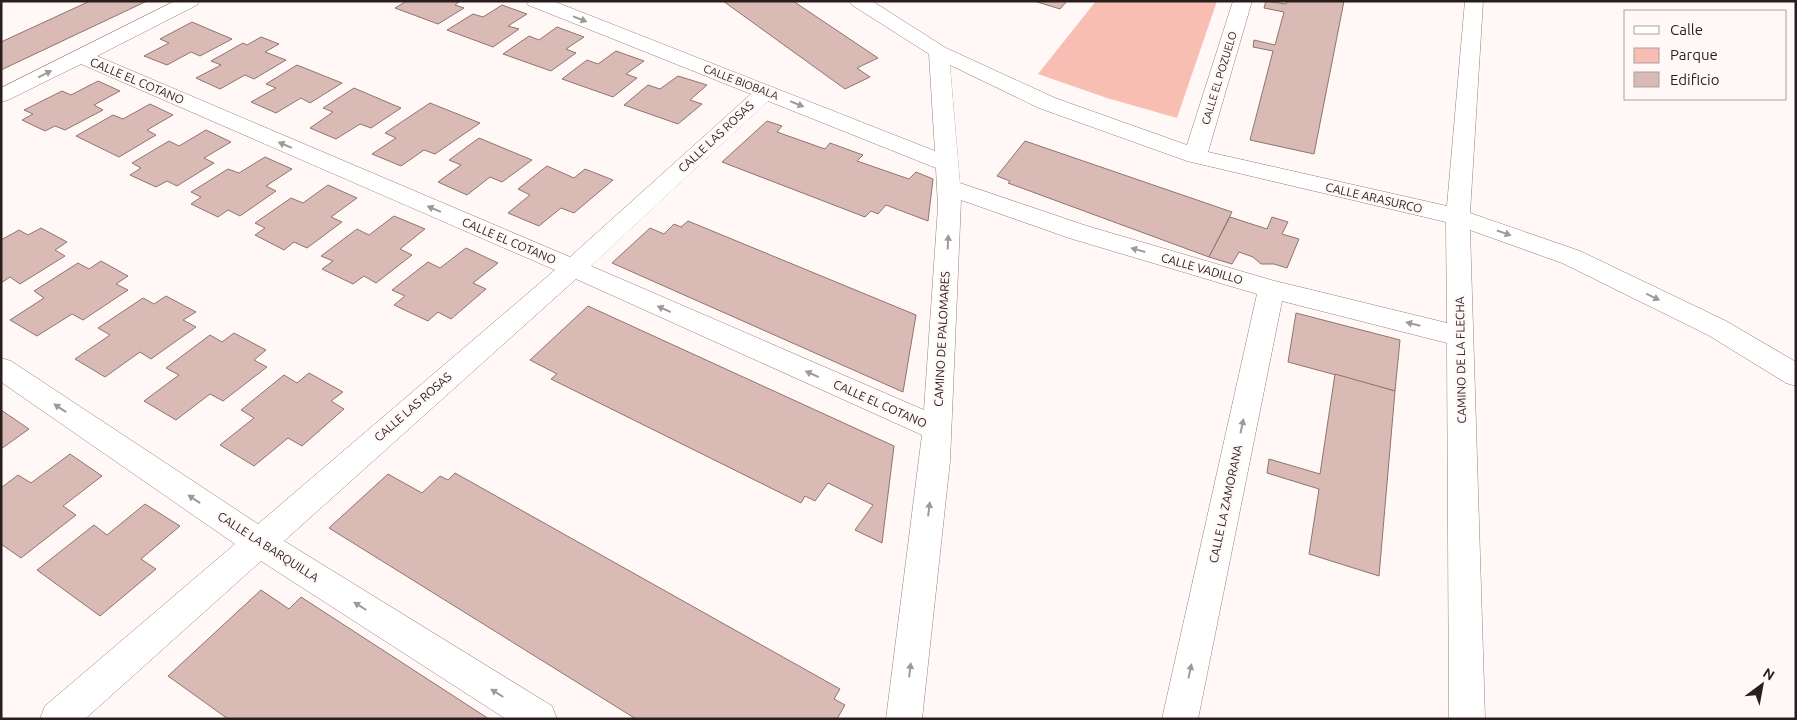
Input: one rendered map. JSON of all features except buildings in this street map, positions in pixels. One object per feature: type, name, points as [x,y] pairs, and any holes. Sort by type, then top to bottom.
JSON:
[{"type":"street","points":[[1,96],[190,1]]},
{"type":"street","name":"CALLE BIOBALA","points":[[535,1],[766,91],[948,175]]},
{"type":"street","points":[[859,1],[939,52]]},
{"type":"street","name":"CALLE EL POZUELO","points":[[1195,156],[1243,1]]},
{"type":"street","name":"CAMINO DE LA FLECHA","points":[[1467,719],[1458,217],[1474,1]]},
{"type":"street","name":"CALLE ARASURCO","points":[[939,52],[1047,103],[1195,156],[1458,217],[1571,257],[1717,328],[1796,374]]},
{"type":"street","name":"CAMINO DE PALOMARES","points":[[904,719],[935,461],[950,207],[939,52]]},
{"type":"street","name":"CALLE EL COTANO","points":[[80,56],[573,268],[937,429]]},
{"type":"street","name":"CALLE LAS ROSAS","points":[[58,719],[573,268],[766,91]]},
{"type":"street","name":"CALLE VADILLO","points":[[948,175],[1078,232],[1271,289],[1460,336]]},
{"type":"street","name":"CALLE LA ZAMORANA","points":[[1180,719],[1271,289]]},
{"type":"street","name":"CALLE LA BARQUILLA","points":[[1,368],[258,542],[539,719]]},
{"type":"green space","points":[[1096,1],[1217,1],[1177,118],[1107,98],[1038,74]]}]
